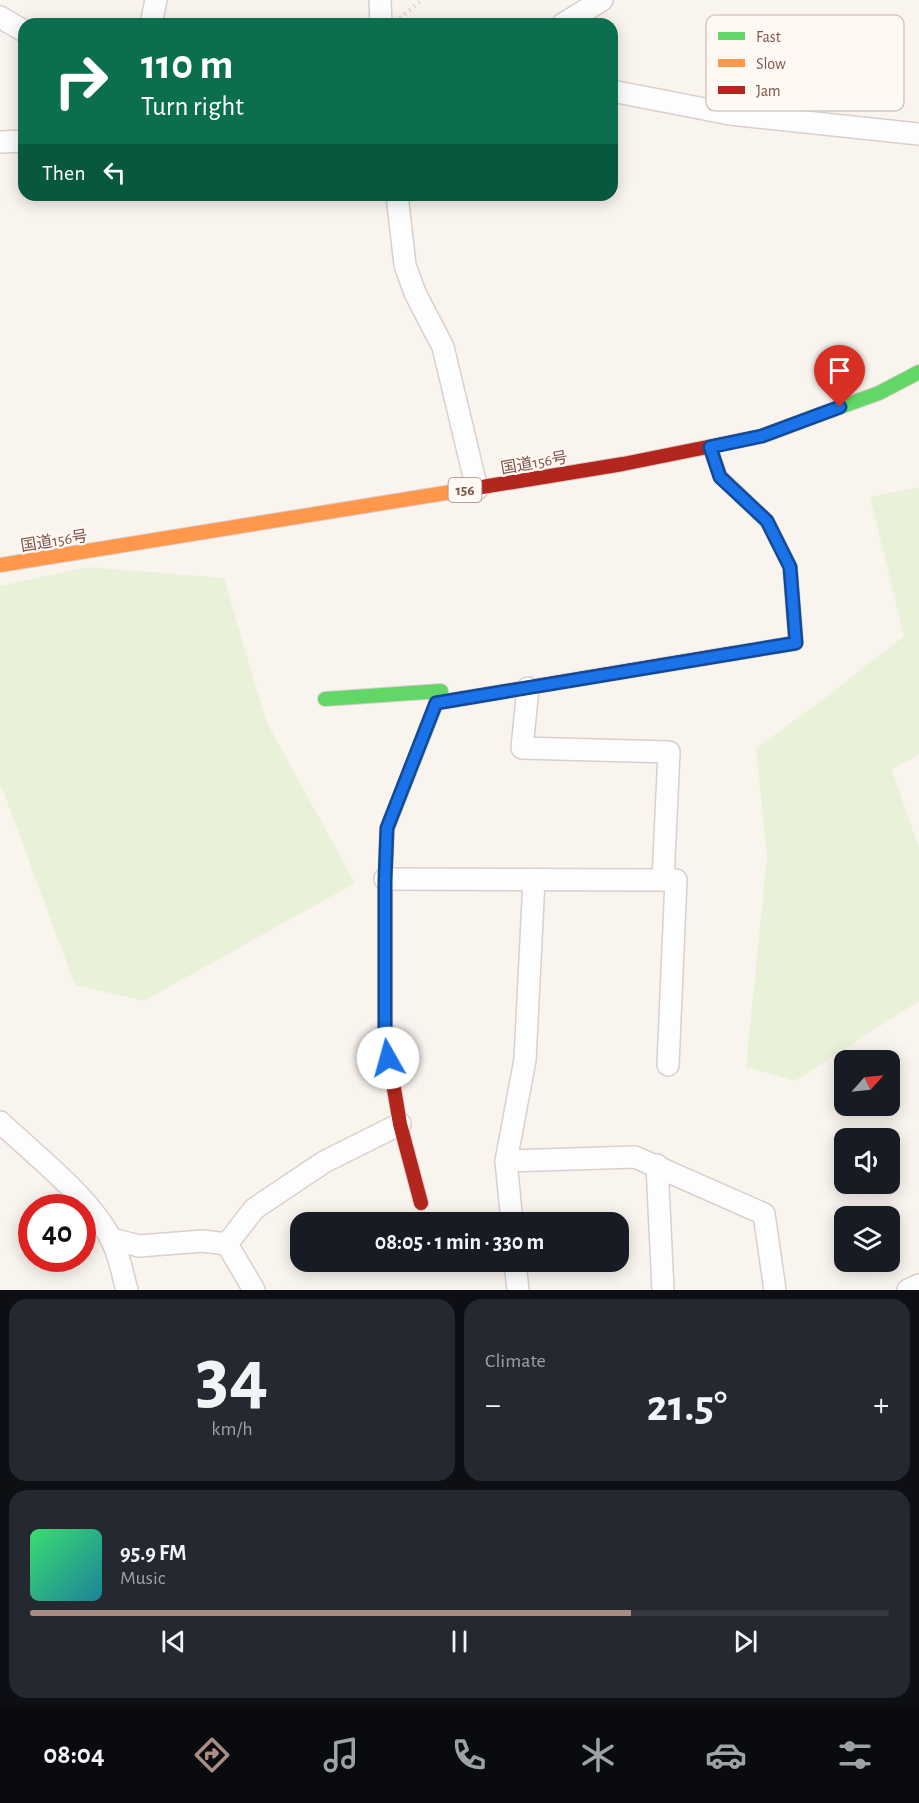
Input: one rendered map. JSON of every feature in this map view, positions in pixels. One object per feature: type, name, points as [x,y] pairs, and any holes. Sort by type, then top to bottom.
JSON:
[{"type":"main road","name":"国道156号","points":[[0,565],[477,489],[710,447],[762,436],[879,393],[919,372]]},
{"type":"main road","points":[[436,703],[796,643],[790,567],[767,521],[720,477],[710,447]]},
{"type":"main road","points":[[326,699],[441,691],[387,828],[385,879],[385,1036],[400,1124],[421,1203]]},
{"type":"street","points":[[152,18],[156,0]]},
{"type":"street","points":[[380,0],[387,18]]},
{"type":"street","points":[[573,18],[602,0]]},
{"type":"street","points":[[0,17],[18,28]]},
{"type":"street","points":[[618,92],[706,109]]},
{"type":"street","points":[[715,111],[919,134]]},
{"type":"street","points":[[0,142],[18,141]]},
{"type":"street","points":[[398,201],[405,265],[415,293],[443,346],[477,489]]},
{"type":"street","points":[[528,688],[522,748],[669,753],[663,880]]},
{"type":"street","points":[[385,879],[676,880],[668,1065]]},
{"type":"street","points":[[511,1212],[506,1161],[525,1060],[534,880]]},
{"type":"street","points":[[0,1122],[77,1194],[100,1220],[112,1239],[128,1290]]},
{"type":"street","points":[[227,1244],[254,1209],[324,1162],[400,1124]]},
{"type":"street","points":[[506,1161],[635,1156],[764,1215],[775,1290]]},
{"type":"street","points":[[657,1165],[663,1290]]},
{"type":"street","points":[[112,1239],[139,1246],[203,1241],[227,1244]]},
{"type":"street","points":[[227,1244],[254,1290]]},
{"type":"street","points":[[516,1272],[518,1290]]},
{"type":"street","points":[[908,1290],[919,1285]]},
{"type":"path","points":[[396,18],[422,0]]},
{"type":"green space","points":[[919,487],[919,754],[892,770],[919,848],[919,1001],[843,1050],[834,1050],[834,1056],[795,1081],[746,1067],[767,857],[756,748],[904,636],[870,497]]},
{"type":"green space","points":[[86,567],[224,578],[266,721],[355,883],[144,1001],[75,985],[2,788],[0,788],[0,586]]},
{"type":"traffic: fast","points":[[821,414],[879,393],[919,372]]},
{"type":"traffic: fast","points":[[325,699],[441,691],[387,829],[385,889]]},
{"type":"traffic: slow","points":[[710,447],[720,476],[767,521],[790,567],[796,643],[735,653]]},
{"type":"traffic: slow","points":[[0,565],[470,489]]},
{"type":"traffic: jam","points":[[470,489],[623,464],[762,436],[821,414]]},
{"type":"traffic: jam","points":[[436,703],[735,653]]},
{"type":"traffic: jam","points":[[385,889],[385,1036],[400,1124],[421,1203]]},
{"type":"route","points":[[388,1058],[385,1036],[387,828],[436,703],[796,643],[790,567],[767,521],[720,477],[710,447],[762,436],[840,407]]}]
